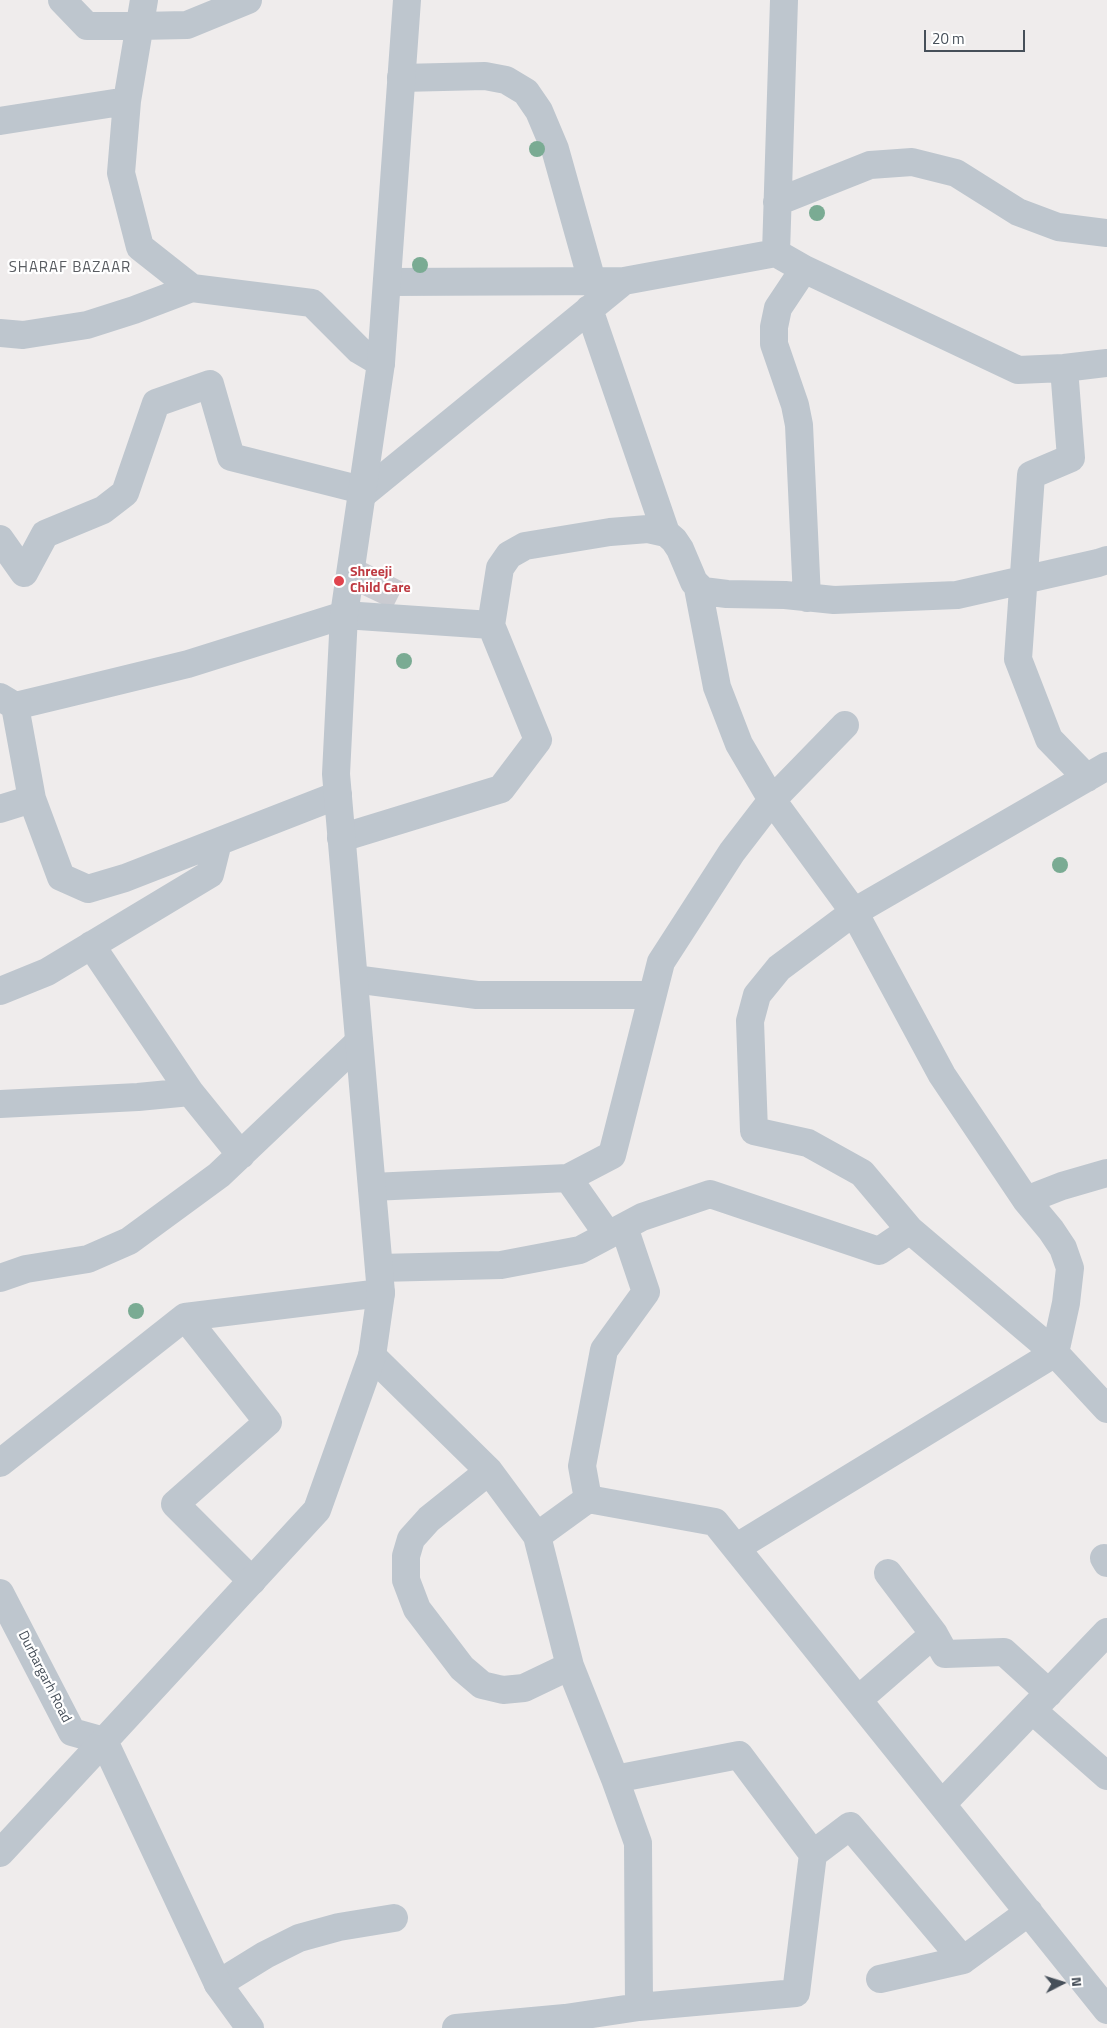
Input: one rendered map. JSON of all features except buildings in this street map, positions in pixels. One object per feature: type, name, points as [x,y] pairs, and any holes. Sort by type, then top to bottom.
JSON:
[{"type":"street","points":[[62,0],[87,26],[141,13],[187,25],[248,0]]},
{"type":"street","points":[[0,1853],[317,1510],[372,1356],[380,1280],[336,774],[344,615],[381,363],[407,0]]},
{"type":"street","points":[[776,253],[784,0]]},
{"type":"street","points":[[141,13],[127,100],[121,173],[140,247],[192,288]]},
{"type":"street","points":[[401,78],[486,76],[506,80],[526,92],[539,112],[555,149],[592,281]]},
{"type":"street","points":[[0,121],[127,100]]},
{"type":"street","points":[[777,202],[870,164],[912,162],[956,173],[1018,212],[1058,227],[1106,231]]},
{"type":"street","points":[[386,282],[624,281],[776,253],[804,269],[1018,370],[1064,368],[1107,362]]},
{"type":"street","points":[[804,269],[778,308],[774,328],[774,344],[795,405],[799,426],[807,598]]},
{"type":"street","points":[[362,492],[624,281]]},
{"type":"street","points":[[0,333],[23,335],[88,325],[192,288],[312,303],[359,350],[381,363]]},
{"type":"street","points":[[590,309],[666,533]]},
{"type":"street","points":[[1064,368],[1071,458],[1031,475],[1018,659],[1049,739],[1097,772],[854,912],[779,968],[757,995],[750,1021],[754,1131],[808,1142],[862,1173],[910,1230],[1055,1353],[1107,1409]]},
{"type":"street","points":[[0,539],[24,573],[45,534],[103,510],[125,493],[156,404],[210,384],[231,458],[362,492]]},
{"type":"street","points":[[341,838],[501,789],[538,740],[491,625],[500,568],[509,555],[525,546],[610,532],[648,529],[666,533],[674,540],[698,588],[717,687],[739,744],[772,800],[854,912],[942,1075],[1026,1200],[1052,1230],[1063,1248],[1070,1268],[1066,1303],[1055,1353],[737,1547]]},
{"type":"street","points":[[698,588],[727,594],[785,595],[834,600],[957,596],[1107,560]]},
{"type":"street","points":[[338,795],[125,878],[88,889],[61,878],[32,798],[8,701],[188,664],[344,615],[491,625]]},
{"type":"street","points":[[372,1187],[568,1178],[612,1155],[661,962],[732,852],[772,800],[845,725]]},
{"type":"street","points":[[0,810],[32,798]]},
{"type":"street","points":[[0,991],[47,972],[210,874],[218,842]]},
{"type":"street","points":[[91,945],[190,1092],[241,1155]]},
{"type":"street","points":[[354,979],[477,994],[652,995]]},
{"type":"street","points":[[0,1278],[26,1269],[88,1259],[129,1241],[220,1175],[359,1042]]},
{"type":"street","points":[[0,1104],[138,1097],[190,1092]]},
{"type":"street","points":[[1026,1200],[1062,1186],[1107,1173]]},
{"type":"street","points":[[568,1178],[616,1231],[646,1292],[604,1350],[582,1466],[588,1498]]},
{"type":"street","points":[[0,1463],[185,1317],[380,1280],[501,1266],[580,1250],[642,1217],[710,1194],[879,1251],[910,1230]]},
{"type":"street","points":[[185,1317],[268,1422],[175,1504],[252,1581]]},
{"type":"street","points":[[372,1356],[489,1471],[537,1536],[570,1666],[638,1843],[639,2007]]},
{"type":"street","points":[[489,1471],[429,1519],[411,1539],[406,1556],[406,1580],[417,1608],[462,1668],[482,1685],[504,1690],[524,1688],[570,1666]]},
{"type":"street","points":[[537,1536],[588,1498],[715,1522],[1107,2010]]},
{"type":"street","points":[[888,1573],[934,1634],[945,1654],[1004,1652],[1041,1702],[1107,1776]]},
{"type":"street","name":"Durbargarh Road","points":[[0,1593],[72,1732],[104,1741]]},
{"type":"street","points":[[942,1804],[1107,1632]]},
{"type":"street","points":[[858,1699],[934,1634]]},
{"type":"street","points":[[104,1741],[218,1984],[250,2028]]},
{"type":"street","points":[[456,2028],[565,2018],[639,2007],[796,1993],[813,1854],[739,1755],[615,1779]]},
{"type":"street","points":[[813,1854],[850,1826],[963,1960]]},
{"type":"street","points":[[880,1979],[963,1960],[1029,1912]]},
{"type":"street","points":[[218,1984],[299,1938],[339,1927],[394,1918]]},
{"type":"place","name":"Shreeji Child Care","points":[[339,581]]},
{"type":"district","name":"SHARAF BAZAAR","points":[[70,268]]}]
